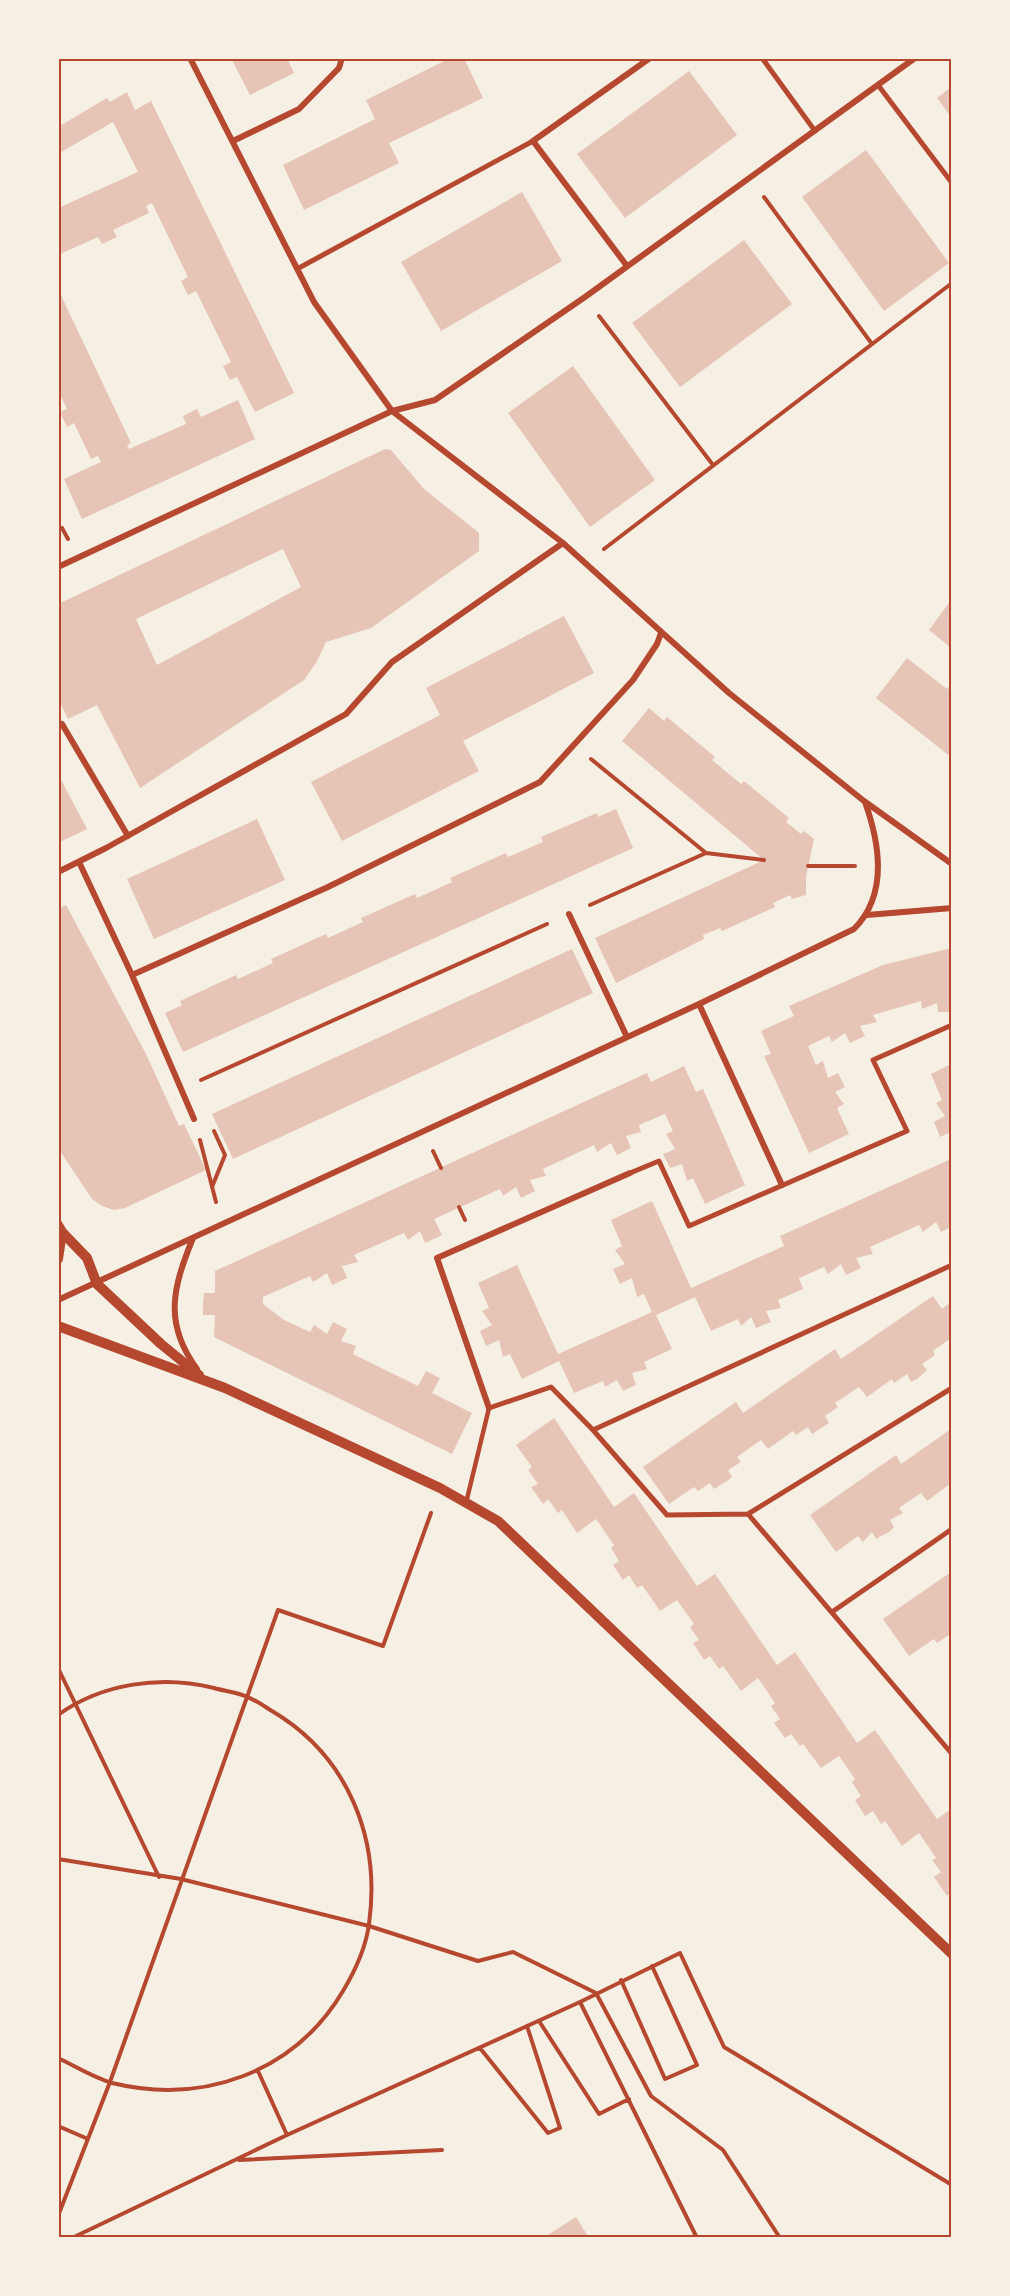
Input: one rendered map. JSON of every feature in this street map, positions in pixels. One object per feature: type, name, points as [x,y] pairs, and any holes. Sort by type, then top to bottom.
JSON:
[{"type":"street","points":[[190,58],[314,302],[392,411],[563,543],[729,693],[864,801],[951,864]]},
{"type":"street","points":[[233,141],[299,109],[339,68],[342,58]]},
{"type":"street","points":[[297,269],[533,141],[650,58]]},
{"type":"street","points":[[762,58],[815,131]]},
{"type":"street","points":[[58,567],[392,411],[435,400],[585,297],[915,58]]},
{"type":"street","points":[[878,85],[951,183]]},
{"type":"street","points":[[533,141],[627,266]]},
{"type":"street","points":[[58,872],[128,836],[346,714],[392,662],[563,543]]},
{"type":"street","points":[[132,975],[339,882],[540,782],[633,680],[657,644],[661,633]]},
{"type":"street","points":[[62,724],[128,836]]},
{"type":"street","points":[[58,1300],[97,1284],[221,1223],[699,1004],[854,929],[867,915],[875,895],[878,866],[875,834],[864,801]]},
{"type":"street","points":[[79,862],[132,975],[194,1119]]},
{"type":"street","points":[[867,915],[951,908]]},
{"type":"street","points":[[569,914],[627,1037]]},
{"type":"street","points":[[699,1004],[783,1185]]},
{"type":"street","points":[[951,1025],[873,1060],[907,1131],[689,1226],[658,1161],[437,1258],[489,1408],[551,1387],[593,1430],[667,1515],[748,1514],[951,1388]]},
{"type":"street","points":[[60,1229],[87,1258],[97,1284],[161,1344],[206,1381]]},
{"type":"street","points":[[58,1259],[60,1229]]},
{"type":"street","points":[[194,1238],[176,1283],[174,1320],[179,1338],[190,1359],[206,1381]]},
{"type":"street","points":[[593,1430],[951,1265]]},
{"type":"street","points":[[58,1326],[206,1381],[440,1488],[498,1521],[951,1954]]},
{"type":"street","points":[[748,1514],[951,1754]]},
{"type":"street","points":[[832,1612],[951,1528]]},
{"type":"lane","points":[[466,1503],[489,1408]]},
{"type":"path","points":[[750,178],[872,344]]},
{"type":"path","points":[[584,564],[951,283]]},
{"type":"path","points":[[585,297],[713,465]]},
{"type":"path","points":[[573,744],[706,853]]},
{"type":"path","points":[[182,1089],[706,853],[764,860]]},
{"type":"path","points":[[808,866],[878,866]]},
{"type":"path","points":[[194,1119],[221,1223]]},
{"type":"path","points":[[212,1125],[225,1155],[212,1186]]},
{"type":"path","points":[[58,2216],[110,2082],[278,1610],[383,1646],[440,1488]]},
{"type":"path","points":[[58,1668],[159,1877]]},
{"type":"path","points":[[58,1715],[74,1703],[130,1684],[189,1682],[247,1696],[295,1725],[334,1765],[360,1815],[372,1869],[369,1926],[355,1971],[330,2011],[298,2045],[258,2071],[210,2087],[160,2091],[110,2082],[58,2058]]},
{"type":"path","points":[[58,1859],[181,1879],[369,1926],[478,1961],[513,1952],[596,1993],[651,2096],[723,2150],[780,2238]]},
{"type":"path","points":[[72,2238],[287,2135],[539,2021],[681,1953],[724,2047],[951,2185]]},
{"type":"path","points":[[621,1980],[665,2079],[697,2065],[652,1966]]},
{"type":"path","points":[[580,2002],[697,2238]]},
{"type":"path","points":[[539,2021],[599,2114],[629,2099]]},
{"type":"path","points":[[480,2048],[548,2133],[560,2128],[527,2026]]},
{"type":"path","points":[[258,2071],[287,2135]]},
{"type":"path","points":[[58,2126],[88,2139]]},
{"type":"path","points":[[235,2160],[442,2150]]},
{"type":"building","points":[[231,58],[287,58],[294,73],[250,95]]},
{"type":"building","points":[[450,58],[464,58],[483,98],[389,143],[399,163],[304,210],[283,165],[375,119],[366,100]]},
{"type":"building","points":[[689,71],[737,135],[625,218],[577,154]]},
{"type":"building","points":[[951,87],[951,117],[937,98]]},
{"type":"building","points":[[127,92],[135,110],[151,101],[294,393],[255,412],[237,377],[230,380],[223,366],[231,362],[196,291],[188,295],[181,281],[188,277],[152,203],[146,206],[149,213],[113,230],[117,237],[102,244],[98,237],[58,255],[58,208],[138,172],[113,122],[58,154],[58,127],[107,98],[110,102]]},
{"type":"building","points":[[866,150],[949,263],[884,311],[802,197]]},
{"type":"building","points":[[522,192],[562,261],[441,331],[401,262]]},
{"type":"building","points":[[744,240],[792,304],[680,387],[632,323]]},
{"type":"building","points":[[58,289],[131,443],[127,445],[129,449],[186,424],[183,416],[197,409],[201,417],[238,400],[255,439],[82,519],[64,479],[101,462],[98,456],[91,459],[74,423],[67,427],[60,412],[67,409],[58,390]]},
{"type":"building","points":[[573,366],[655,480],[590,527],[508,413]]},
{"type":"building","points":[[385,449],[391,450],[424,489],[479,533],[479,551],[371,628],[326,642],[316,663],[304,680],[140,788],[97,705],[68,719],[58,698],[58,604]],"holes":[[[283,549],[301,587],[157,665],[136,619]]]},
{"type":"building","points":[[951,600],[951,648],[929,630]]},
{"type":"building","points":[[564,616],[594,673],[463,741],[479,771],[342,841],[311,782],[440,715],[426,688]]},
{"type":"building","points":[[907,658],[947,689],[951,684],[951,757],[876,698]]},
{"type":"building","points":[[649,708],[664,721],[667,717],[715,757],[712,760],[741,784],[744,781],[789,818],[786,822],[801,834],[804,831],[814,839],[806,877],[806,895],[792,899],[790,895],[773,903],[775,907],[722,931],[720,928],[703,935],[704,939],[616,983],[595,938],[764,860],[622,741]]},
{"type":"building","points":[[58,774],[87,829],[58,843]]},
{"type":"building","points":[[616,809],[633,848],[183,1052],[165,1013],[182,1005],[180,1001],[236,975],[238,979],[273,963],[271,959],[326,934],[328,938],[363,922],[361,918],[415,894],[417,898],[452,882],[450,878],[506,853],[508,857],[543,842],[541,837],[597,813],[598,817]]},
{"type":"building","points":[[257,819],[285,880],[154,939],[127,879]]},
{"type":"building","points":[[66,905],[146,1054],[179,1126],[184,1124],[206,1170],[125,1208],[114,1210],[92,1199],[58,1148],[58,909]]},
{"type":"building","points":[[572,949],[593,993],[233,1159],[212,1114]]},
{"type":"building","points":[[951,949],[951,1012],[938,1012],[937,1003],[922,1009],[921,1001],[873,1015],[877,1022],[860,1026],[865,1036],[850,1043],[845,1033],[832,1042],[829,1036],[808,1046],[816,1065],[823,1061],[828,1078],[838,1073],[845,1087],[835,1092],[844,1104],[837,1108],[849,1134],[809,1153],[764,1056],[771,1054],[761,1031],[794,1016],[789,1006],[883,965]]},
{"type":"building","points":[[951,1064],[951,1132],[940,1137],[934,1122],[945,1116],[936,1103],[942,1100],[931,1074]]},
{"type":"building","points":[[684,1066],[696,1092],[703,1089],[745,1185],[705,1204],[693,1178],[687,1181],[682,1164],[670,1168],[663,1154],[675,1149],[666,1134],[673,1131],[665,1114],[639,1125],[641,1132],[626,1136],[631,1148],[617,1155],[611,1143],[597,1152],[594,1145],[543,1169],[546,1176],[530,1180],[535,1191],[521,1198],[516,1187],[503,1196],[500,1189],[434,1219],[442,1235],[425,1243],[420,1231],[408,1240],[404,1233],[354,1255],[358,1262],[342,1266],[347,1278],[332,1285],[327,1273],[313,1282],[310,1276],[263,1297],[263,1304],[284,1320],[310,1332],[314,1325],[327,1334],[333,1322],[347,1329],[341,1341],[356,1346],[353,1354],[418,1386],[426,1371],[440,1378],[432,1393],[472,1413],[452,1454],[214,1337],[215,1315],[203,1315],[203,1303],[204,1293],[215,1293],[215,1271],[647,1073],[651,1082]]},
{"type":"building","points":[[951,1159],[951,1227],[941,1232],[936,1222],[923,1232],[919,1225],[870,1247],[873,1254],[856,1258],[861,1268],[846,1275],[841,1264],[828,1274],[824,1267],[799,1278],[803,1289],[778,1300],[781,1308],[766,1311],[771,1322],[756,1328],[751,1317],[741,1326],[738,1319],[711,1331],[695,1297],[656,1315],[672,1349],[644,1362],[647,1369],[632,1373],[636,1385],[623,1391],[617,1380],[605,1387],[603,1381],[574,1393],[559,1361],[522,1379],[510,1354],[503,1357],[499,1340],[486,1346],[480,1331],[492,1325],[482,1311],[489,1308],[478,1283],[517,1265],[558,1354],[652,1312],[644,1294],[637,1297],[632,1278],[620,1284],[613,1269],[625,1264],[615,1250],[622,1246],[611,1220],[652,1201],[691,1288],[784,1246],[780,1236]]},
{"type":"building","points":[[933,1296],[942,1309],[951,1302],[951,1338],[933,1351],[935,1355],[922,1364],[927,1370],[917,1379],[911,1382],[907,1374],[894,1383],[892,1379],[867,1397],[859,1387],[835,1403],[838,1407],[825,1416],[829,1423],[812,1434],[808,1427],[796,1435],[793,1431],[768,1449],[761,1440],[737,1457],[741,1462],[728,1470],[732,1477],[727,1481],[714,1489],[710,1483],[698,1491],[694,1487],[669,1504],[643,1467],[736,1402],[743,1413],[835,1349],[841,1359]]},
{"type":"building","points":[[554,1418],[614,1507],[634,1493],[697,1586],[715,1574],[777,1665],[795,1652],[857,1743],[875,1730],[937,1819],[951,1809],[951,1892],[947,1896],[934,1877],[941,1872],[932,1860],[936,1858],[919,1833],[902,1846],[885,1821],[881,1824],[873,1811],[865,1816],[855,1800],[861,1796],[852,1782],[855,1779],[839,1756],[821,1768],[803,1744],[800,1746],[791,1734],[785,1738],[774,1723],[780,1719],[771,1706],[775,1703],[758,1678],[741,1691],[723,1666],[719,1669],[710,1656],[704,1660],[693,1643],[699,1640],[690,1627],[694,1624],[677,1600],[660,1611],[642,1585],[637,1588],[629,1575],[623,1580],[613,1565],[619,1561],[611,1548],[614,1545],[596,1519],[577,1533],[562,1510],[558,1513],[548,1499],[543,1504],[531,1487],[538,1484],[528,1470],[532,1467],[516,1445]]},
{"type":"building","points":[[951,1429],[951,1486],[950,1484],[927,1501],[921,1493],[899,1508],[903,1513],[890,1520],[894,1527],[889,1532],[876,1539],[872,1532],[863,1542],[858,1536],[836,1552],[810,1515],[896,1455],[901,1464]]},
{"type":"building","points":[[951,1572],[951,1638],[949,1635],[937,1643],[934,1639],[909,1656],[883,1619]]},
{"type":"building","points":[[576,2217],[589,2238],[543,2238]]}]
